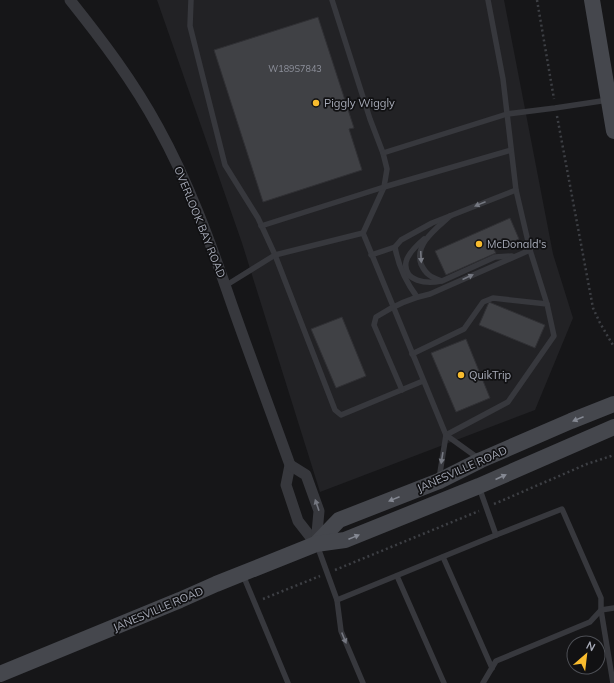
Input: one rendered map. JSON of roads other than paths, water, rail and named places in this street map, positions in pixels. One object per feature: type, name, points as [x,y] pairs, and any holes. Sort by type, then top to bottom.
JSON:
[{"type":"main road","points":[[592,0],[611,99],[614,131]]},
{"type":"main road","name":"JANESVILLE ROAD","points":[[316,544],[339,520],[439,481],[481,460],[614,404]]},
{"type":"main road","name":"JANESVILLE ROAD","points":[[0,674],[242,573],[316,544],[345,540],[478,486],[614,427]]},
{"type":"street","name":"OVERLOOK BAY ROAD","points":[[70,0],[117,62],[158,126],[183,176],[205,228],[290,465]]},
{"type":"street","points":[[290,465],[306,475],[319,511],[316,544],[298,521],[290,499],[286,485],[290,465]]},
{"type":"lane","points":[[191,0],[190,26],[225,165],[261,226],[275,256],[335,410],[341,415],[423,381]]},
{"type":"lane","points":[[332,0],[387,169],[384,187],[363,233],[446,436],[439,481]]},
{"type":"lane","points":[[446,436],[508,402],[554,336],[530,250],[516,190],[503,79],[488,0]]},
{"type":"lane","points":[[383,153],[507,114],[611,99]]},
{"type":"lane","points":[[261,226],[384,187],[511,150]]},
{"type":"lane","points":[[371,255],[395,247],[401,240],[432,224],[516,190]]},
{"type":"lane","points":[[450,216],[414,248],[406,261],[406,270],[412,278],[421,282],[431,283],[442,281],[495,257],[517,256]]},
{"type":"lane","points":[[433,231],[421,247],[420,260],[423,269],[430,277],[442,281]]},
{"type":"lane","points":[[225,286],[275,256],[363,233]]},
{"type":"lane","points":[[395,247],[397,259],[410,287],[417,297]]},
{"type":"lane","points":[[402,390],[374,325],[376,317],[393,307],[417,297],[430,294],[530,250]]},
{"type":"lane","points":[[412,354],[464,329],[483,302],[493,298],[546,304]]},
{"type":"lane","points":[[446,436],[481,460]]},
{"type":"lane","points":[[478,486],[496,535]]},
{"type":"lane","points":[[337,600],[562,509],[600,598],[613,683]]},
{"type":"lane","points":[[316,544],[337,600],[341,631],[363,683]]},
{"type":"lane","points":[[443,557],[492,668]]},
{"type":"lane","points":[[242,573],[288,683]]},
{"type":"lane","points":[[397,576],[444,683]]},
{"type":"lane","points":[[483,683],[496,661],[590,622],[601,610],[614,608]]},
{"type":"place","name":"Piggly Wiggly","points":[[316,103]]},
{"type":"place","name":"McDonald's","points":[[479,244]]},
{"type":"place","name":"QuikTrip","points":[[461,375]]}]
